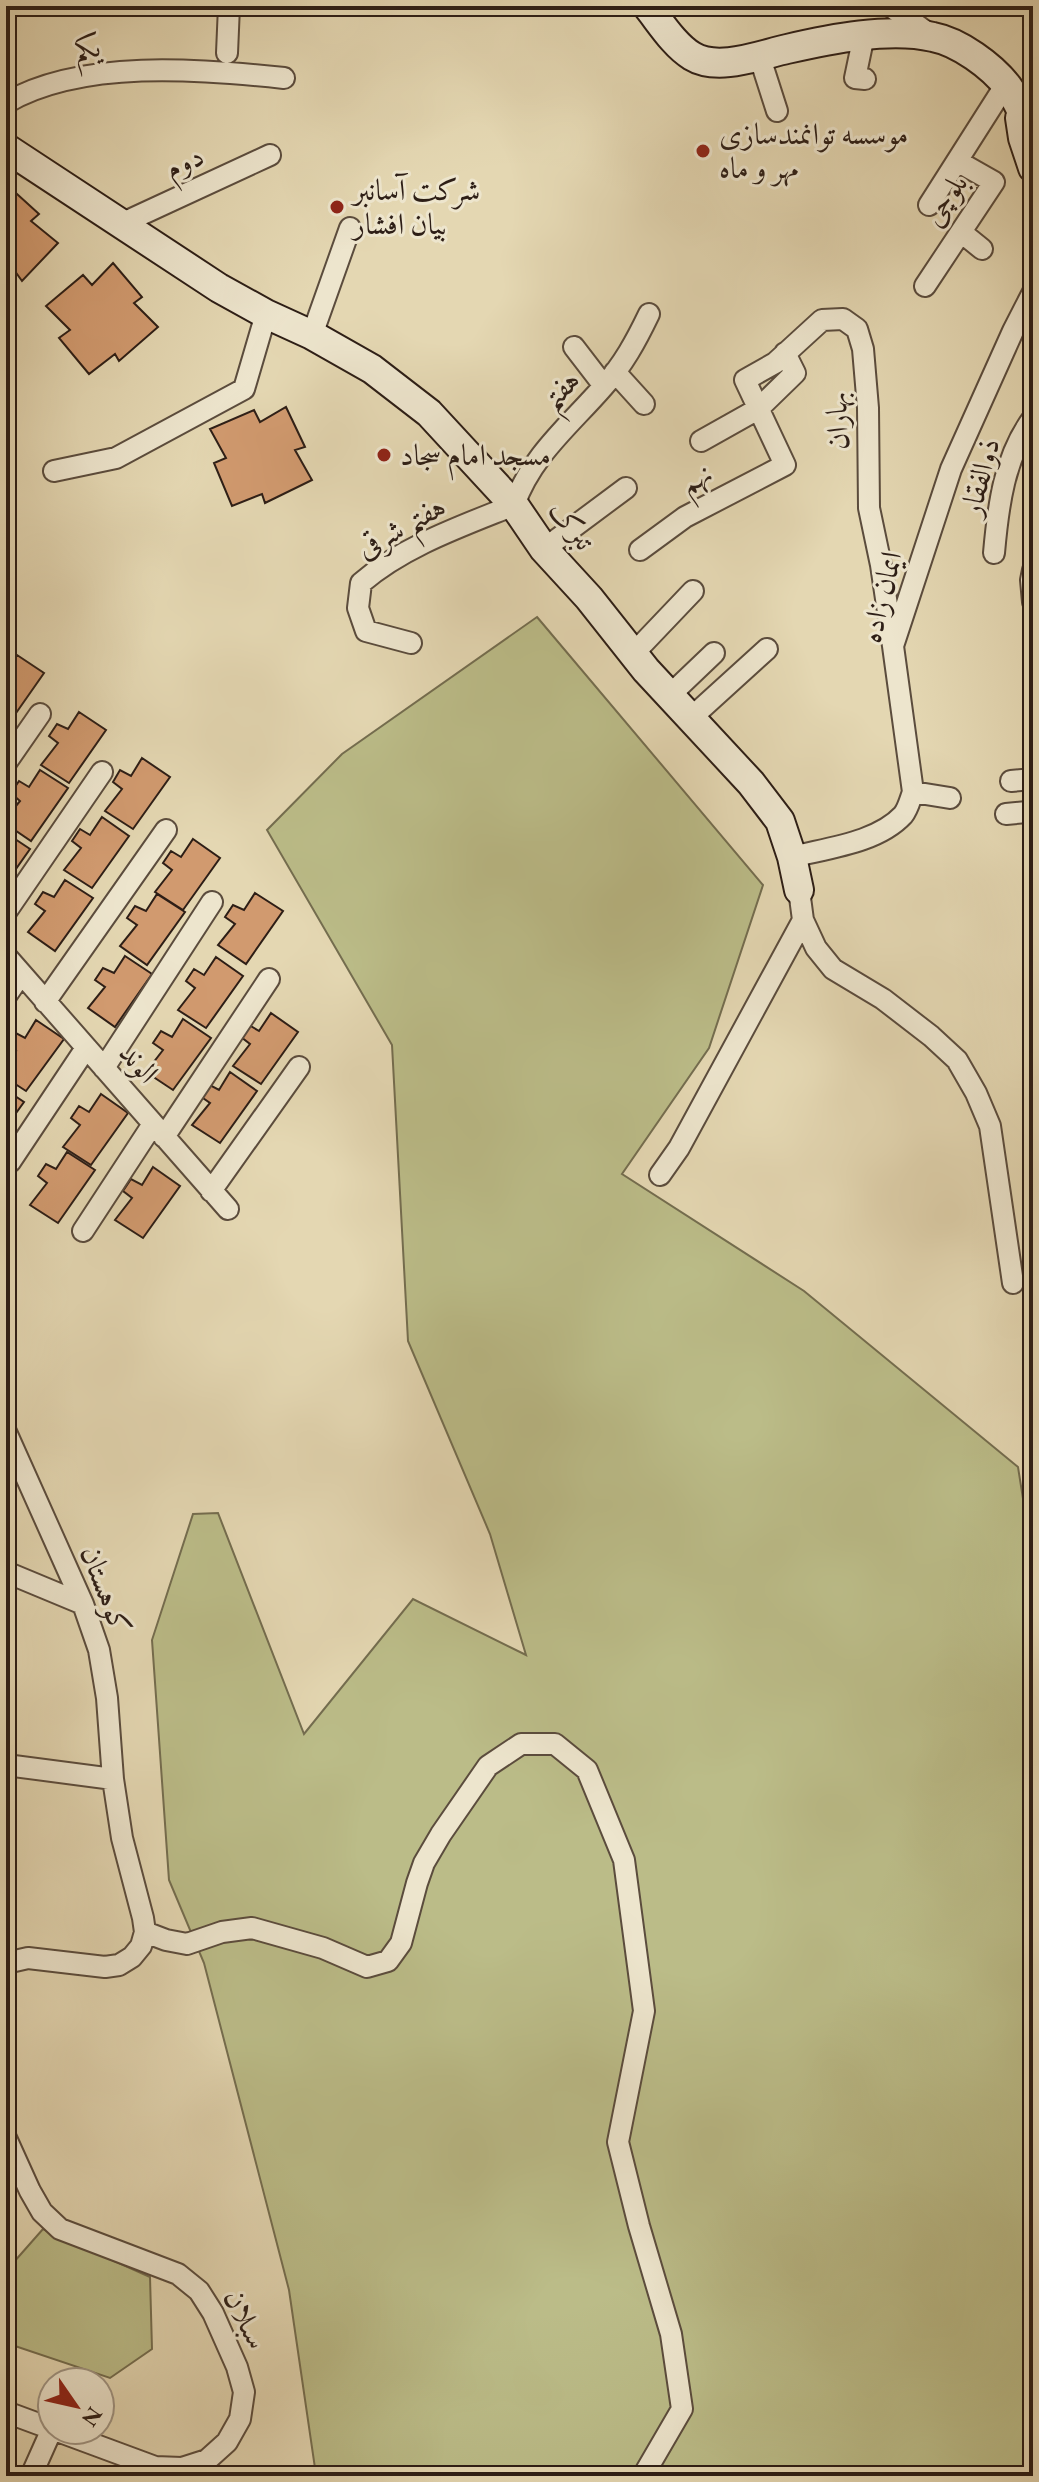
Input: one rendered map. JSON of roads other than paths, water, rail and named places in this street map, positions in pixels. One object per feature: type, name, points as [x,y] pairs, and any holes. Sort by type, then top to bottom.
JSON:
[{"type":"street","points":[[229,6],[229,63]]},
{"type":"street","points":[[647,6],[693,56],[717,62],[760,58],[786,49],[922,22]]},
{"type":"street","points":[[890,6],[976,56],[1011,93],[1033,136]]},
{"type":"street","points":[[864,35],[855,78],[865,79]]},
{"type":"street","points":[[760,58],[777,111]]},
{"type":"street","name":"یکم","points":[[6,103],[53,84],[145,69],[229,63],[284,78]]},
{"type":"street","points":[[1011,93],[1033,168]]},
{"type":"street","name":"بلوچی","points":[[929,205],[957,161],[1011,93]]},
{"type":"street","name":"تبرک","points":[[6,148],[219,288],[372,369],[429,413],[514,505],[544,549],[589,598],[633,654],[751,783],[780,821],[792,857],[803,920],[816,948],[833,969],[883,999],[957,1060],[990,1126],[1013,1283]]},
{"type":"street","name":"دوم","points":[[123,223],[270,155]]},
{"type":"street","name":"بلوچی","points":[[925,286],[994,182],[957,161]]},
{"type":"street","points":[[312,335],[350,228]]},
{"type":"street","points":[[961,232],[982,249]]},
{"type":"street","name":"ایمان زاده","points":[[913,792],[893,646],[951,469],[1033,292]]},
{"type":"street","points":[[54,471],[116,458],[244,389],[266,314]]},
{"type":"street","name":"هفتم","points":[[514,505],[530,469],[631,352],[649,314]]},
{"type":"street","name":"بهاران","points":[[758,409],[745,380],[775,363],[822,320],[843,319],[857,329],[863,349],[868,408],[869,508],[893,646]]},
{"type":"street","points":[[574,347],[644,404]]},
{"type":"street","points":[[701,441],[758,409],[795,373],[785,353]]},
{"type":"street","name":"نهم","points":[[640,550],[685,517],[785,465],[758,409]]},
{"type":"street","name":"ذوالفقار","points":[[994,553],[999,497],[1022,433],[1033,418]]},
{"type":"street","points":[[544,549],[626,488]]},
{"type":"street","name":"هفتم شرقی","points":[[411,643],[366,631],[358,608],[361,583],[377,569],[452,530],[514,505]]},
{"type":"street","points":[[1033,570],[1033,602]]},
{"type":"street","points":[[633,654],[693,591]]},
{"type":"street","points":[[691,718],[767,649]]},
{"type":"street","points":[[670,695],[714,653]]},
{"type":"street","points":[[6,763],[40,714]]},
{"type":"street","points":[[6,912],[102,772]]},
{"type":"street","points":[[1011,781],[1033,779]]},
{"type":"street","points":[[792,857],[887,828],[905,813],[913,792],[950,798]]},
{"type":"street","points":[[1006,814],[1033,810]]},
{"type":"street","points":[[45,1002],[166,830]]},
{"type":"street","points":[[104,1068],[212,902]]},
{"type":"street","points":[[660,1175],[679,1148],[803,920]]},
{"type":"street","name":"الوند","points":[[6,956],[228,1209]]},
{"type":"street","points":[[6,996],[21,974]]},
{"type":"street","points":[[83,1231],[269,979]]},
{"type":"street","points":[[10,1162],[86,1048]]},
{"type":"street","points":[[211,1191],[299,1067]]},
{"type":"street","name":"کوهستان","points":[[6,1432],[83,1604],[99,1650],[107,1698],[113,1779]]},
{"type":"street","points":[[6,1572],[83,1604]]},
{"type":"street","points":[[145,1932],[187,1944],[222,1932],[252,1928],[323,1948],[367,1967],[388,1961],[401,1943],[424,1863],[488,1766],[521,1744],[555,1744],[587,1770],[624,1860],[644,2011],[618,2142],[671,2334],[682,2409],[643,2476]]},
{"type":"street","points":[[6,1765],[113,1779],[122,1838],[145,1932],[141,1946],[132,1957],[119,1965],[105,1967],[28,1958],[6,1963]]},
{"type":"street","name":"سبلان","points":[[6,2138],[42,2212],[60,2229],[178,2274],[199,2291],[213,2313],[237,2367],[244,2392],[240,2419],[227,2442],[207,2460],[182,2468],[155,2467],[99,2446]]},
{"type":"street","name":"سبلان","points":[[6,2412],[36,2423]]},
{"type":"street","points":[[31,2476],[45,2446]]},
{"type":"place","name":"موسسه توانمندسازی مهر و ماه","points":[[703,151]]},
{"type":"place","name":"شرکت آسانبر بیان افشار","points":[[337,207]]},
{"type":"place","name":"مسجد امام سجاد","points":[[384,455]]}]
